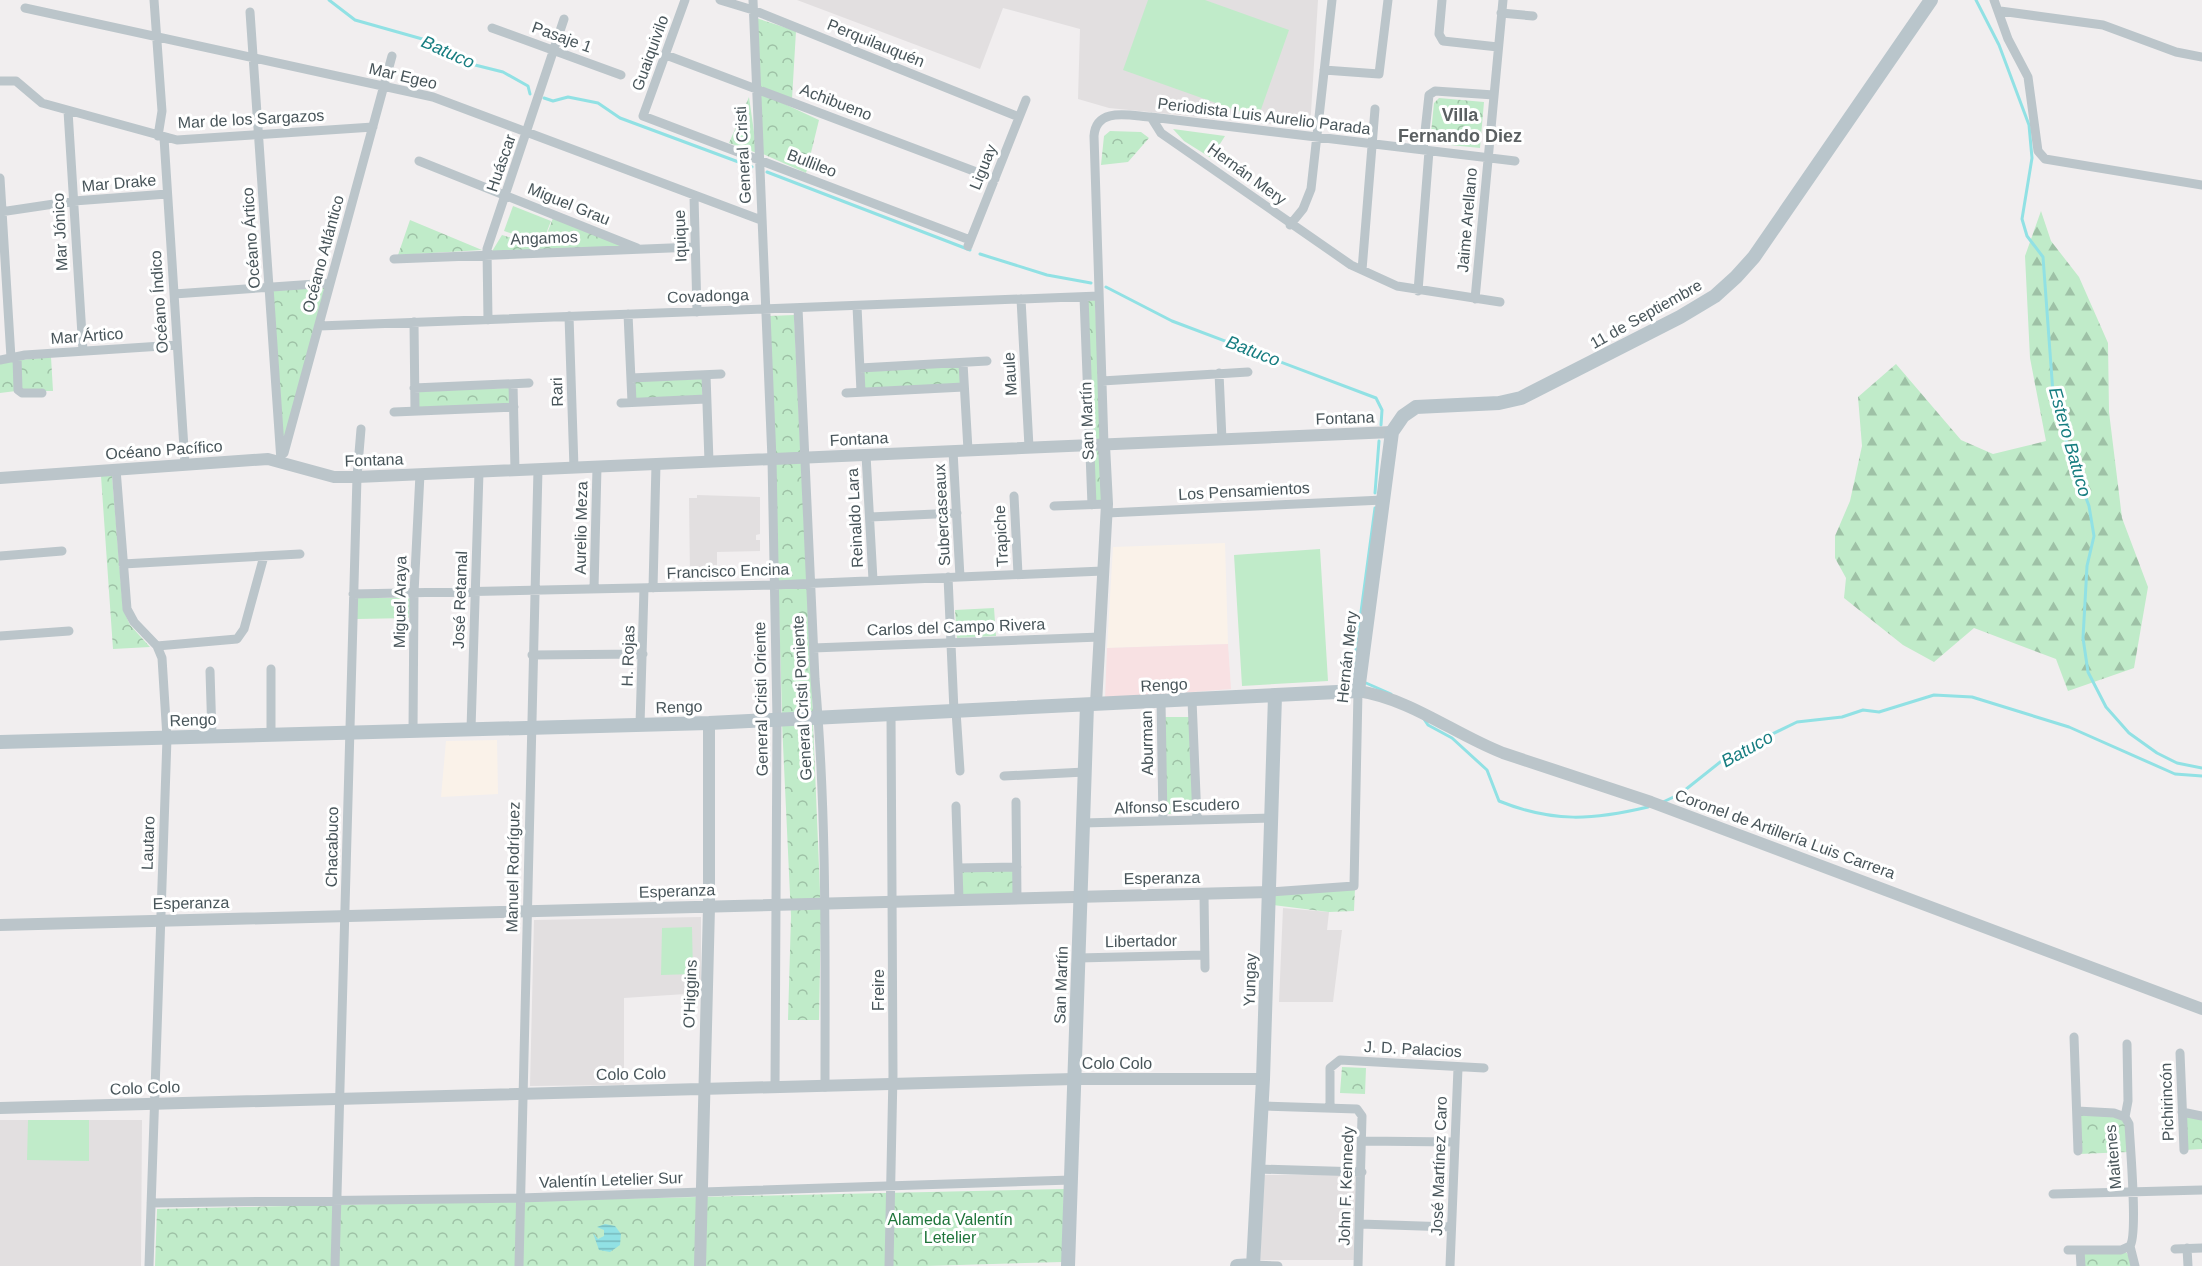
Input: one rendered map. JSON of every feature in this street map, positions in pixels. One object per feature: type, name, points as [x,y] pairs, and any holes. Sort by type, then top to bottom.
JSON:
[{"type":"main road","name":"11 de Septiembre","points":[[1392,432],[1403,416],[1416,407],[1499,403],[1521,398],[1680,317],[1716,296],[1754,257],[1931,0]]},
{"type":"main road","name":"Hernán Mery","points":[[1358,692],[1392,432]]},
{"type":"main road","name":"Rengo","points":[[0,742],[709,723],[1358,692]]},
{"type":"main road","name":"Yungay","points":[[1253,1266],[1262,1106],[1275,696]]},
{"type":"main road","name":"San Martín","points":[[1068,1266],[1084,772],[1091,705]]},
{"type":"main road","points":[[1237,1266],[1253,1266]]},
{"type":"street","name":"Océano Índico","points":[[154,0],[162,117],[161,137],[167,194],[185,464]]},
{"type":"street","name":"Guaiquivilo","points":[[643,116],[685,0]]},
{"type":"street","name":"Perquilauquén","points":[[720,0],[753,5],[1019,117]]},
{"type":"street","points":[[1290,225],[1309,196],[1335,0]]},
{"type":"street","points":[[1324,70],[1380,74],[1388,0]]},
{"type":"street","points":[[1442,0],[1439,34],[1443,41],[1498,47]]},
{"type":"street","name":"Jaime Arellano","points":[[1475,299],[1503,0]]},
{"type":"street","points":[[1994,0],[2000,11],[2008,39],[2028,77],[2038,151],[2045,159],[2202,185]]},
{"type":"street","name":"General Cristi","points":[[753,5],[765,309]]},
{"type":"street","name":"Mar Egeo","points":[[25,8],[433,97],[761,220]]},
{"type":"street","points":[[2000,11],[2103,25],[2176,52],[2202,57]]},
{"type":"street","name":"Océano Ártico","points":[[250,12],[282,461]]},
{"type":"street","points":[[1501,13],[1533,16]]},
{"type":"street","name":"Huáscar","points":[[488,320],[487,255],[564,19]]},
{"type":"street","name":"Pasaje 1","points":[[492,28],[621,75]]},
{"type":"street","name":"Achibueno","points":[[666,55],[994,179]]},
{"type":"street","name":"Océano Atlántico","points":[[282,461],[392,56]]},
{"type":"street","name":"Mar de los Sargazos","points":[[0,81],[16,81],[42,103],[161,137],[197,141],[373,127]]},
{"type":"street","points":[[1418,291],[1430,95],[1436,91],[1494,95]]},
{"type":"street","name":"Liguay","points":[[969,243],[1026,100]]},
{"type":"street","points":[[1362,270],[1375,109]]},
{"type":"street","name":"Mar Jónico","points":[[68,111],[83,351]]},
{"type":"street","name":"Periodista Luis Aurelio Parada","points":[[1094,136],[1098,123],[1110,115],[1151,117],[1515,161]]},
{"type":"street","name":"Bullileo","points":[[643,116],[759,159],[969,243]]},
{"type":"street","name":"Hernán Mery","points":[[1151,117],[1161,133],[1290,225],[1362,270],[1397,286],[1418,291],[1500,302]]},
{"type":"street","name":"San Martín","points":[[1091,705],[1100,637],[1107,508],[1094,136]]},
{"type":"street","name":"Miguel Grau","points":[[419,161],[640,249]]},
{"type":"street","points":[[0,178],[1,212],[18,390],[22,393],[42,393]]},
{"type":"street","name":"Mar Drake","points":[[1,212],[74,201],[167,194]]},
{"type":"street","name":"Iquique","points":[[694,196],[697,312]]},
{"type":"street","name":"Angamos","points":[[394,259],[695,247]]},
{"type":"street","points":[[174,294],[330,283]]},
{"type":"street","name":"Covadonga","points":[[319,326],[1099,296]]},
{"type":"street","name":"San Martín","points":[[1084,297],[1092,505]]},
{"type":"street","name":"Maule","points":[[1021,299],[1029,447]]},
{"type":"street","points":[[857,306],[861,392]]},
{"type":"street","name":"General Cristi Poniente","points":[[798,308],[812,583],[813,648],[820,717],[825,904],[825,1087]]},
{"type":"street","name":"General Cristi Oriente","points":[[765,309],[772,459],[777,719],[775,1088]]},
{"type":"street","points":[[628,314],[632,402]]},
{"type":"street","name":"Rari","points":[[569,316],[574,468]]},
{"type":"street","points":[[414,322],[415,411]]},
{"type":"street","name":"Mar Ártico","points":[[0,360],[83,351],[177,345]]},
{"type":"street","points":[[860,368],[987,362]]},
{"type":"street","points":[[963,363],[968,450]]},
{"type":"street","points":[[1102,381],[1248,372]]},
{"type":"street","points":[[1220,373],[1222,440]]},
{"type":"street","points":[[631,378],[721,374]]},
{"type":"street","points":[[706,375],[708,462]]},
{"type":"street","points":[[414,388],[529,383]]},
{"type":"street","points":[[513,384],[515,470]]},
{"type":"street","points":[[846,393],[964,387]]},
{"type":"street","points":[[621,403],[706,399]]},
{"type":"street","points":[[394,412],[514,407]]},
{"type":"street","name":"Chacabuco","points":[[335,1266],[353,594],[361,429]]},
{"type":"street","name":"Fontana","points":[[328,476],[479,472],[1392,432]]},
{"type":"street","name":"Subercaseaux","points":[[953,451],[960,577]]},
{"type":"street","name":"Reinaldo Lara","points":[[866,455],[873,580]]},
{"type":"street","name":"Océano Pacífico","points":[[0,478],[260,460],[282,461],[328,476]]},
{"type":"street","name":"H. Rojas","points":[[640,725],[656,464]]},
{"type":"street","name":"Aurelio Meza","points":[[594,589],[597,467]]},
{"type":"street","name":"Manuel Rodríguez","points":[[519,1266],[530,728],[538,469]]},
{"type":"street","points":[[116,470],[127,609],[134,622],[157,646],[237,639],[244,629],[264,556]]},
{"type":"street","name":"José Retamal","points":[[471,729],[479,472]]},
{"type":"street","name":"Miguel Araya","points":[[412,731],[414,593],[420,474]]},
{"type":"street","name":"Trapiche","points":[[1014,496],[1018,574]]},
{"type":"street","name":"Los Pensamientos","points":[[1054,506],[1092,505],[1107,508],[1383,500]]},
{"type":"street","points":[[870,517],[957,513]]},
{"type":"street","points":[[0,556],[62,551]]},
{"type":"street","points":[[123,564],[300,554]]},
{"type":"street","name":"Francisco Encina","points":[[353,594],[774,585],[1103,571]]},
{"type":"street","name":"Subercaseaux","points":[[948,577],[960,771]]},
{"type":"street","points":[[0,636],[69,631]]},
{"type":"street","name":"Carlos del Campo Rivera","points":[[813,648],[1100,637]]},
{"type":"street","name":"Lautaro","points":[[148,1266],[167,738],[163,665],[157,646]]},
{"type":"street","points":[[532,655],[644,654]]},
{"type":"street","points":[[271,669],[272,735]]},
{"type":"street","points":[[210,671],[212,736]]},
{"type":"street","name":"Hernán Mery","points":[[1354,886],[1358,692]]},
{"type":"street","name":"Coronel de Artillería Luis Carrera","points":[[1358,692],[1404,703],[1496,750],[1651,802],[2202,1009]]},
{"type":"street","points":[[1192,700],[1197,819]]},
{"type":"street","name":"Aburman","points":[[1161,701],[1163,821]]},
{"type":"street","name":"Freire","points":[[889,1266],[893,902],[891,714]]},
{"type":"street","name":"O'Higgins","points":[[700,1266],[709,906],[709,723]]},
{"type":"street","points":[[1004,776],[1084,772]]},
{"type":"street","points":[[1016,801],[1017,899]]},
{"type":"street","points":[[956,806],[959,900]]},
{"type":"street","name":"Alfonso Escudero","points":[[1083,823],[1272,818]]},
{"type":"street","points":[[958,868],[1017,867]]},
{"type":"street","name":"Esperanza","points":[[0,925],[1204,894],[1354,886]]},
{"type":"street","points":[[1204,894],[1205,968]]},
{"type":"street","name":"Libertador","points":[[1078,958],[1204,955]]},
{"type":"street","points":[[2074,1038],[2078,1151]]},
{"type":"street","name":"Maitenes","points":[[2127,1044],[2128,1101],[2125,1117],[2129,1124],[2132,1192],[2133,1238],[2130,1246],[2135,1266]]},
{"type":"street","name":"Pichirincón","points":[[2180,1053],[2184,1150]]},
{"type":"street","name":"J. D. Palacios","points":[[1340,1060],[1484,1068]]},
{"type":"street","name":"John F. Kennedy","points":[[1340,1060],[1333,1063],[1330,1068],[1330,1107],[1357,1109],[1362,1116],[1358,1266]]},
{"type":"street","name":"José Martínez Caro","points":[[1450,1266],[1458,1068]]},
{"type":"street","name":"Colo Colo","points":[[0,1108],[1074,1079],[1263,1078]]},
{"type":"street","points":[[1262,1106],[1330,1107]]},
{"type":"street","points":[[2077,1111],[2114,1113],[2125,1117]]},
{"type":"street","points":[[2182,1112],[2202,1116]]},
{"type":"street","points":[[1363,1141],[1454,1142]]},
{"type":"street","points":[[1258,1169],[1362,1172]]},
{"type":"street","name":"Valentín Letelier Sur","points":[[151,1203],[520,1198],[1071,1180]]},
{"type":"street","points":[[2054,1194],[2202,1190]]},
{"type":"street","points":[[1360,1224],[1451,1227]]},
{"type":"street","points":[[2068,1250],[2121,1250],[2130,1246]]},
{"type":"street","points":[[2187,1248],[2188,1266]]},
{"type":"street","points":[[2175,1249],[2202,1248]]},
{"type":"street","points":[[2080,1250],[2080,1266]]},
{"type":"street","points":[[1253,1266],[1278,1266]]},
{"type":"shaded area","points":[[797,0],[1318,0],[1310,128],[1109,108],[1078,99],[1080,29],[1003,8],[980,69]]},
{"type":"shaded area","points":[[697,495],[760,497],[760,534],[756,535],[756,540],[760,540],[760,551],[717,552],[717,567],[706,567],[706,576],[690,577],[689,498],[697,498]]},
{"type":"shaded area","points":[[1225,543],[1228,644],[1107,648],[1113,547]]},
{"type":"shaded area","points":[[1228,644],[1231,689],[1105,699],[1107,648]]},
{"type":"shaded area","points":[[497,740],[498,794],[441,797],[446,741]]},
{"type":"shaded area","points":[[1283,908],[1329,912],[1327,930],[1342,930],[1333,1002],[1279,1002]]},
{"type":"shaded area","points":[[701,917],[701,993],[624,998],[624,1085],[530,1086],[534,920]]},
{"type":"shaded area","points":[[0,1120],[142,1120],[141,1266],[0,1266]]},
{"type":"shaded area","points":[[1359,1174],[1358,1260],[1260,1260],[1264,1175]]},
{"type":"green space","points":[[1148,0],[1205,0],[1289,30],[1258,118],[1123,70]]},
{"type":"green space","points":[[756,18],[796,31],[792,99],[759,86]]},
{"type":"green space","points":[[759,92],[819,120],[806,173],[763,154]]},
{"type":"green space","points":[[749,97],[757,153],[729,143]]},
{"type":"green space","points":[[1439,98],[1484,102],[1480,148],[1430,143],[1434,103]]},
{"type":"green space","points":[[1173,129],[1225,136],[1211,158],[1184,141]]},
{"type":"green space","points":[[1110,131],[1141,132],[1149,138],[1128,162],[1101,165],[1104,136]]},
{"type":"green space","points":[[513,206],[551,221],[542,244],[504,231]]},
{"type":"green space","points":[[2041,211],[2051,241],[2079,277],[2108,343],[2109,412],[2122,518],[2148,587],[2134,668],[2068,691],[2056,659],[1974,628],[1934,662],[1903,645],[1844,598],[1846,578],[1835,558],[1835,536],[1850,501],[1862,446],[1858,397],[1896,364],[1961,440],[1993,454],[2046,441],[2030,358],[2025,256]]},
{"type":"green space","points":[[553,218],[630,248],[491,253],[502,235],[542,247]]},
{"type":"green space","points":[[410,220],[482,250],[398,255]]},
{"type":"green space","points":[[325,288],[283,447],[272,290]]},
{"type":"green space","points":[[1095,300],[1104,501],[1094,501],[1087,301]]},
{"type":"green space","points":[[794,315],[813,712],[782,713],[770,316]]},
{"type":"green space","points":[[51,357],[53,391],[24,391],[21,389],[19,360]]},
{"type":"green space","points":[[14,360],[16,391],[0,393],[0,362]]},
{"type":"green space","points":[[960,366],[961,384],[863,390],[862,370]]},
{"type":"green space","points":[[702,379],[702,396],[634,399],[634,381]]},
{"type":"green space","points":[[511,388],[511,404],[418,408],[419,391]]},
{"type":"green space","points":[[112,475],[123,609],[130,625],[150,647],[113,649],[101,476]]},
{"type":"green space","points":[[1320,549],[1328,681],[1242,686],[1234,555]]},
{"type":"green space","points":[[357,598],[411,598],[409,618],[357,619]]},
{"type":"green space","points":[[994,608],[996,636],[957,638],[955,610]]},
{"type":"green space","points":[[1164,717],[1190,717],[1194,813],[1165,814]]},
{"type":"green space","points":[[782,723],[813,723],[821,914],[819,1020],[788,1020],[791,916]]},
{"type":"green space","points":[[961,869],[1015,869],[1016,897],[960,898]]},
{"type":"green space","points":[[1355,888],[1354,911],[1329,912],[1273,905],[1273,894]]},
{"type":"green space","points":[[692,927],[693,974],[661,975],[662,928]]},
{"type":"green space","points":[[1342,1067],[1366,1068],[1365,1094],[1340,1093]]},
{"type":"green space","points":[[2078,1113],[2120,1116],[2125,1123],[2128,1152],[2079,1154]]},
{"type":"green space","points":[[2184,1114],[2202,1117],[2202,1149],[2185,1150]]},
{"type":"green space","points":[[28,1120],[89,1120],[89,1161],[27,1160]]},
{"type":"green space","name":"Alameda Valentín Letelier","points":[[1064,1189],[1062,1262],[925,1266],[155,1266],[157,1209]]},
{"type":"green space","points":[[2121,1251],[2127,1253],[2133,1266],[2083,1266],[2082,1253]]},
{"type":"water","points":[[605,1224],[615,1226],[621,1234],[620,1245],[610,1252],[599,1250],[593,1233],[598,1239],[604,1236],[604,1230],[597,1227]]},
{"type":"waterway","name":"Batuco","points":[[329,0],[355,20],[440,44],[471,64],[503,72],[528,86],[530,94]]},
{"type":"waterway","name":"Estero Batuco","points":[[1976,0],[1999,45],[2029,125],[2032,158],[2022,219],[2027,236],[2043,257],[2053,393],[2071,458],[2089,506],[2094,536],[2087,566],[2083,638],[2088,672],[2106,707],[2129,733],[2157,753],[2177,763],[2202,768]]},
{"type":"waterway","name":"Batuco","points":[[544,98],[553,101],[568,97],[598,103],[620,118],[752,167]]},
{"type":"waterway","name":"Batuco","points":[[767,172],[970,250]]},
{"type":"waterway","name":"Batuco","points":[[980,254],[1047,275],[1091,283]]},
{"type":"waterway","name":"Batuco","points":[[1106,287],[1172,321],[1376,398],[1382,410],[1381,425]]},
{"type":"waterway","name":"Batuco","points":[[1375,493],[1379,441]]},
{"type":"waterway","name":"Batuco","points":[[1352,679],[1375,508]]},
{"type":"waterway","name":"Batuco","points":[[1366,683],[1391,694]]},
{"type":"waterway","name":"Batuco","points":[[1663,802],[1680,794],[1729,755],[1797,722],[1842,717],[1863,710],[1879,712],[1934,695],[1972,697],[2069,727],[2175,774],[2202,776]]},
{"type":"waterway","name":"Batuco","points":[[1424,719],[1428,725],[1452,738],[1487,770],[1499,801],[1537,813],[1573,817],[1609,815],[1648,807]]},
{"type":"district","name":"Villa Fernando Diez","points":[[1460,125]]}]
